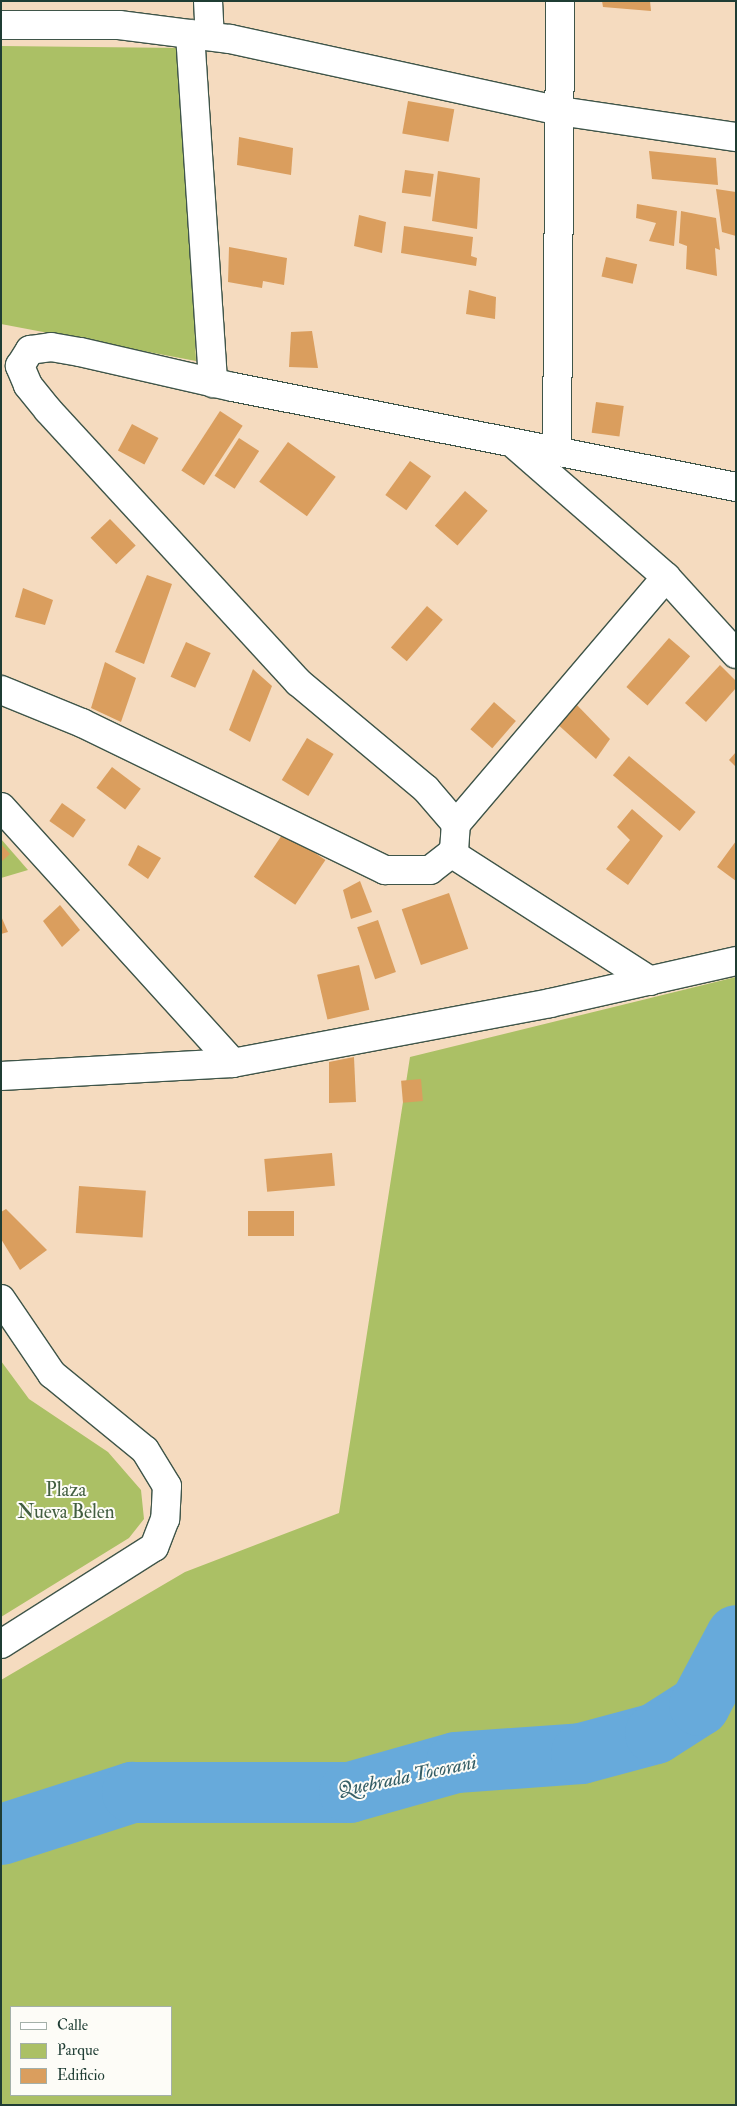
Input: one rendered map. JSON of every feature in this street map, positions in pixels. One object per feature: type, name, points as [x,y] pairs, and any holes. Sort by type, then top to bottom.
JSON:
[{"type":"street","points":[[208,1],[200,35],[213,383]]},
{"type":"street","points":[[557,452],[560,1]]},
{"type":"street","points":[[1,24],[120,24],[200,35],[559,111],[736,137]]},
{"type":"street","points":[[456,824],[426,789],[298,682],[48,410],[28,386],[20,366],[30,350],[51,347],[213,383],[736,487]]},
{"type":"street","points":[[515,444],[666,577],[736,654]]},
{"type":"street","points":[[1,690],[82,723],[385,870],[430,870],[454,851],[456,824],[666,577]]},
{"type":"street","points":[[1,807],[233,1063]]},
{"type":"street","points":[[451,854],[650,981]]},
{"type":"street","points":[[1,1076],[233,1063],[550,1003],[736,961]]},
{"type":"street","points":[[1,1299],[52,1374],[144,1450],[167,1486],[165,1519],[154,1547],[1,1644]]},
{"type":"green space","points":[[1,46],[182,48],[196,361],[1,324]]},
{"type":"green space","points":[[1,839],[28,870],[1,878]]},
{"type":"green space","points":[[736,977],[736,2105],[1,2105],[1,1680],[185,1572],[339,1513],[410,1057]]},
{"type":"green space","name":"Plaza Nueva Belen","points":[[1,1361],[29,1399],[108,1452],[141,1490],[144,1519],[129,1538],[1,1617]]},
{"type":"building","points":[[602,1],[650,1],[651,11],[603,7]]},
{"type":"building","points":[[408,101],[454,109],[449,142],[402,133]]},
{"type":"building","points":[[239,137],[293,148],[291,175],[237,165]]},
{"type":"building","points":[[649,151],[716,158],[718,185],[652,179]]},
{"type":"building","points":[[405,170],[434,174],[431,197],[402,193]]},
{"type":"building","points":[[438,171],[480,178],[477,229],[432,221]]},
{"type":"building","points":[[716,189],[736,192],[736,236],[722,232]]},
{"type":"building","points":[[637,204],[677,211],[674,246],[649,241],[656,223],[636,218]]},
{"type":"building","points":[[681,211],[716,218],[720,250],[715,248],[717,276],[686,269],[687,246],[679,243]]},
{"type":"building","points":[[359,215],[386,222],[382,253],[354,246]]},
{"type":"building","points":[[404,226],[473,237],[471,256],[477,258],[476,266],[401,253]]},
{"type":"building","points":[[229,247],[287,258],[284,285],[263,281],[262,288],[228,282]]},
{"type":"building","points":[[606,257],[637,264],[633,284],[602,276]]},
{"type":"building","points":[[469,290],[496,297],[495,319],[466,314]]},
{"type":"building","points":[[312,331],[318,368],[289,367],[291,332]]},
{"type":"building","points":[[596,402],[624,406],[619,437],[592,433]]},
{"type":"building","points":[[220,411],[243,426],[204,485],[181,471]]},
{"type":"building","points":[[132,424],[158,438],[144,465],[118,450]]},
{"type":"building","points":[[239,438],[259,451],[235,489],[214,476]]},
{"type":"building","points":[[288,442],[336,477],[307,516],[259,482]]},
{"type":"building","points":[[410,461],[431,476],[406,510],[385,495]]},
{"type":"building","points":[[465,491],[488,511],[457,545],[435,526]]},
{"type":"building","points":[[110,519],[136,546],[116,564],[91,538]]},
{"type":"building","points":[[147,575],[172,584],[144,664],[115,652]]},
{"type":"building","points":[[23,588],[53,600],[45,625],[15,617]]},
{"type":"building","points":[[427,606],[443,620],[407,661],[391,648]]},
{"type":"building","points":[[669,638],[690,656],[647,705],[626,687]]},
{"type":"building","points":[[186,642],[211,653],[195,688],[171,677]]},
{"type":"building","points":[[105,662],[136,678],[121,722],[91,708]]},
{"type":"building","points":[[720,665],[736,681],[736,688],[706,722],[685,703]]},
{"type":"building","points":[[253,669],[272,686],[250,742],[229,730]]},
{"type":"building","points":[[494,702],[516,721],[492,748],[470,729]]},
{"type":"building","points":[[574,702],[610,739],[596,759],[555,722]]},
{"type":"building","points":[[307,738],[334,754],[308,796],[282,780]]},
{"type":"building","points":[[736,752],[736,767],[729,760]]},
{"type":"building","points":[[629,756],[696,812],[680,831],[613,775]]},
{"type":"building","points":[[112,767],[141,789],[125,809],[96,788]]},
{"type":"building","points":[[62,803],[86,820],[73,838],[49,821]]},
{"type":"building","points":[[632,809],[663,836],[628,885],[606,869],[630,840],[617,827]]},
{"type":"building","points":[[284,832],[325,860],[295,905],[254,877]]},
{"type":"building","points":[[736,841],[736,881],[717,867]]},
{"type":"building","points":[[1,844],[10,854],[1,862]]},
{"type":"building","points":[[138,845],[161,858],[148,879],[128,865]]},
{"type":"building","points":[[360,881],[372,912],[351,919],[343,890]]},
{"type":"building","points":[[449,893],[468,949],[421,965],[402,909]]},
{"type":"building","points":[[60,905],[80,930],[62,947],[43,921]]},
{"type":"building","points":[[1,916],[8,932],[1,934]]},
{"type":"building","points":[[378,920],[396,972],[375,979],[357,927]]},
{"type":"building","points":[[359,965],[369,1010],[327,1019],[317,975]]},
{"type":"building","points":[[354,1057],[356,1102],[329,1103],[329,1062]]},
{"type":"building","points":[[421,1079],[423,1101],[403,1103],[401,1081]]},
{"type":"building","points":[[332,1153],[335,1186],[267,1192],[264,1159]]},
{"type":"building","points":[[79,1186],[146,1191],[143,1238],[76,1233]]},
{"type":"building","points":[[6,1209],[47,1250],[20,1270],[1,1239],[1,1212]]},
{"type":"building","points":[[248,1211],[294,1211],[294,1236],[248,1236]]},
{"type":"waterway","name":"Quebrada Tocorani","points":[[1,1834],[132,1792],[349,1792],[456,1762],[581,1753],[655,1733],[699,1705],[736,1635]]}]
